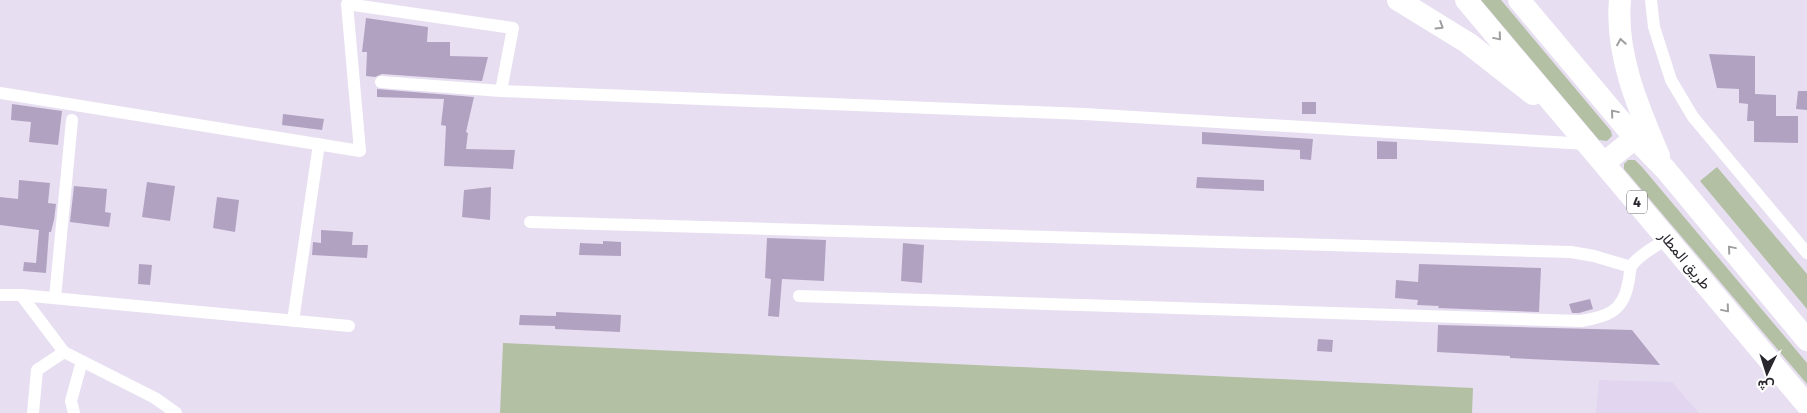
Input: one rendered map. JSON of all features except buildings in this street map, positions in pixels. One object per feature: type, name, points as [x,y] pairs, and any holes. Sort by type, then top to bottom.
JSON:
[{"type":"highway","points":[[1398,0],[1468,43],[1570,123]]},
{"type":"highway","name":"طريق المطار","points":[[1466,0],[1807,405]]},
{"type":"highway","points":[[1519,0],[1635,138],[1666,170],[1807,340]]},
{"type":"highway","points":[[1620,0],[1618,18],[1621,45],[1639,109],[1666,170]]},
{"type":"highway","points":[[1604,163],[1635,138]]},
{"type":"street","points":[[1651,0],[1654,27],[1671,80],[1693,117],[1807,253]]},
{"type":"street","points":[[0,93],[360,151],[347,4],[513,28],[501,91]]},
{"type":"street","points":[[381,82],[501,91],[1084,114],[1588,144]]},
{"type":"street","points":[[55,298],[72,120]]},
{"type":"street","points":[[293,321],[318,144]]},
{"type":"street","points":[[530,222],[1571,252],[1594,256],[1631,267]]},
{"type":"street","points":[[799,296],[1581,321],[1602,318],[1616,309],[1626,298],[1631,267],[1640,256],[1666,239]]},
{"type":"street","points":[[0,295],[55,298],[349,326]]},
{"type":"street","points":[[21,295],[64,352],[155,398],[176,413]]},
{"type":"street","points":[[33,413],[37,370],[64,352]]},
{"type":"street","points":[[74,413],[71,401],[82,361]]},
{"type":"shaded area","points":[[1599,380],[1672,382],[1699,413],[1596,413]]},
{"type":"green space","points":[[1481,0],[1501,0],[1611,131],[1612,136],[1607,141],[1599,140]]},
{"type":"green space","points":[[1628,160],[1635,160],[1642,167],[1807,363],[1807,384],[1624,169],[1624,164]]},
{"type":"green space","points":[[1717,167],[1807,274],[1807,309],[1700,181]]},
{"type":"green space","points":[[503,343],[1473,388],[1472,413],[500,413]]}]
